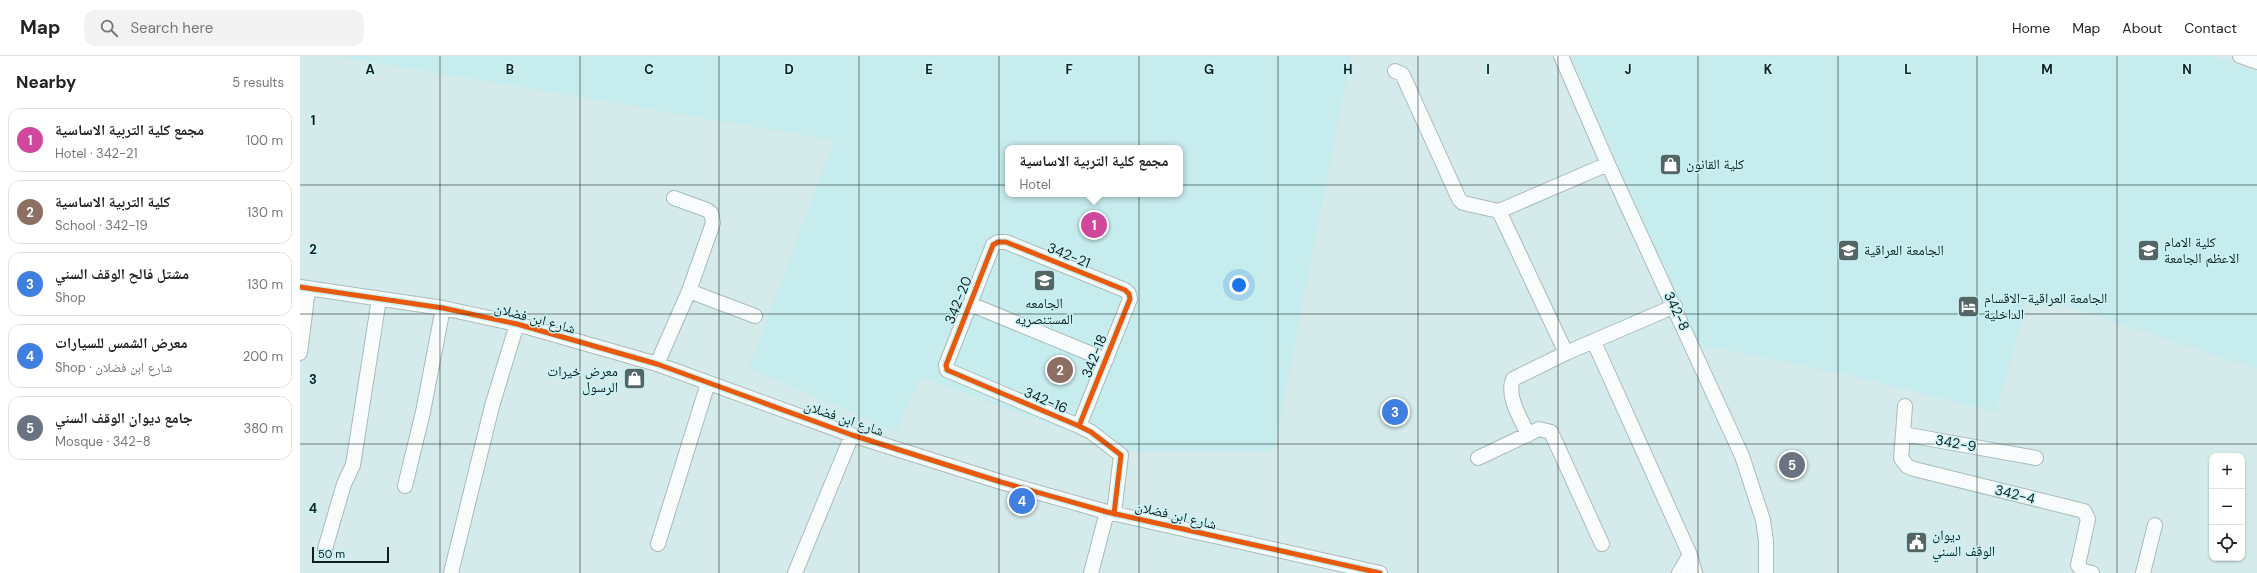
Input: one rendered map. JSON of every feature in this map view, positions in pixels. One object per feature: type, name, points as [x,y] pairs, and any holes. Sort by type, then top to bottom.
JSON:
[{"type":"street","name":"342-8","points":[[1561,56],[1608,164],[1675,306],[1751,479],[1766,541],[1766,573]]},
{"type":"street","points":[[2240,56],[2257,62]]},
{"type":"street","points":[[1395,71],[1402,74],[1460,200],[1499,211],[1608,164]]},
{"type":"street","points":[[656,364],[689,291],[713,223],[712,217],[707,210],[674,198]]},
{"type":"street","points":[[1499,211],[1566,353]]},
{"type":"street","name":"342-21","points":[[998,242],[1006,242],[1125,290],[1129,294]]},
{"type":"street","name":"342-20","points":[[947,370],[946,365],[993,245],[998,242]]},
{"type":"street","points":[[300,353],[304,288]]},
{"type":"street","name":"شارع ابن فضلان","points":[[304,288],[443,308],[517,324],[656,364],[852,435],[1001,482],[1110,513],[1380,573]]},
{"type":"street","points":[[689,291],[755,316]]},
{"type":"street","name":"342-18","points":[[1079,426],[1130,299],[1129,294]]},
{"type":"street","points":[[325,549],[344,484],[353,465],[379,299]]},
{"type":"street","points":[[970,304],[1106,360]]},
{"type":"street","points":[[1528,435],[1511,397],[1510,386],[1513,379],[1566,353],[1675,306]]},
{"type":"street","points":[[405,486],[423,412],[443,308]]},
{"type":"street","points":[[451,573],[492,406],[517,324]]},
{"type":"street","points":[[1594,342],[1690,555],[1696,573]]},
{"type":"street","name":"342-16","points":[[947,370],[1079,426],[1091,432],[1121,455],[1110,513]]},
{"type":"street","points":[[658,544],[708,383]]},
{"type":"street","points":[[1903,434],[1905,406]]},
{"type":"street","points":[[1478,458],[1539,429],[1551,432],[1602,544]]},
{"type":"street","name":"342-9","points":[[1903,434],[2036,458]]},
{"type":"street","name":"342-4","points":[[1903,434],[1901,458],[1907,466],[1914,469],[2084,511],[2088,519],[2078,565],[2083,571],[2092,573]]},
{"type":"street","points":[[796,573],[852,435]]},
{"type":"street","points":[[1091,573],[1110,513]]},
{"type":"street","points":[[2143,573],[2154,525]]},
{"type":"street","points":[[1679,573],[1690,555]]},
{"type":"shaded area","name":"الجامعه المستنصريه","points":[[336,56],[1351,56],[1274,451],[1123,451],[921,377],[896,432],[749,368],[834,140]]},
{"type":"shaded area","name":"الجامعة العراقية","points":[[1571,56],[2212,56],[2257,72],[2257,369],[2030,293],[1996,412],[1857,377],[1697,344]]},
{"type":"cycle path","points":[[1079,426],[1130,299],[1129,294],[1125,290],[1006,242],[998,242],[993,245],[946,365],[947,370],[1079,426],[1091,432],[1121,455],[1114,514]]},
{"type":"cycle path","points":[[300,287],[443,308],[517,324],[657,364],[852,435],[1001,482],[1107,512],[1380,573]]},
{"type":"place","name":"كلية القانون","points":[[1670,164]]},
{"type":"place","name":"مجمع كلية التربية الاساسية","points":[[1094,225]]},
{"type":"place","name":"الجامعة العراقية","points":[[1849,250]]},
{"type":"place","name":"كلية الامام الاعظم الجامعة","points":[[2149,250]]},
{"type":"place","name":"الجامعه المستنصريه","points":[[1044,281]]},
{"type":"place","name":"الجامعة العراقية-الاقسام الداخلية","points":[[1969,306]]},
{"type":"place","name":"كلية التربية الاساسية","points":[[1060,370]]},
{"type":"place","name":"معرض خيرات الرسول","points":[[634,379]]},
{"type":"place","name":"مشتل فالح الوقف السني","points":[[1395,412]]},
{"type":"place","name":"جامع ديوان الوقف السني","points":[[1792,465]]},
{"type":"place","name":"معرض الشمس للسيارات","points":[[1022,501]]},
{"type":"place","name":"ديوان الوقف السني","points":[[1917,543]]}]
